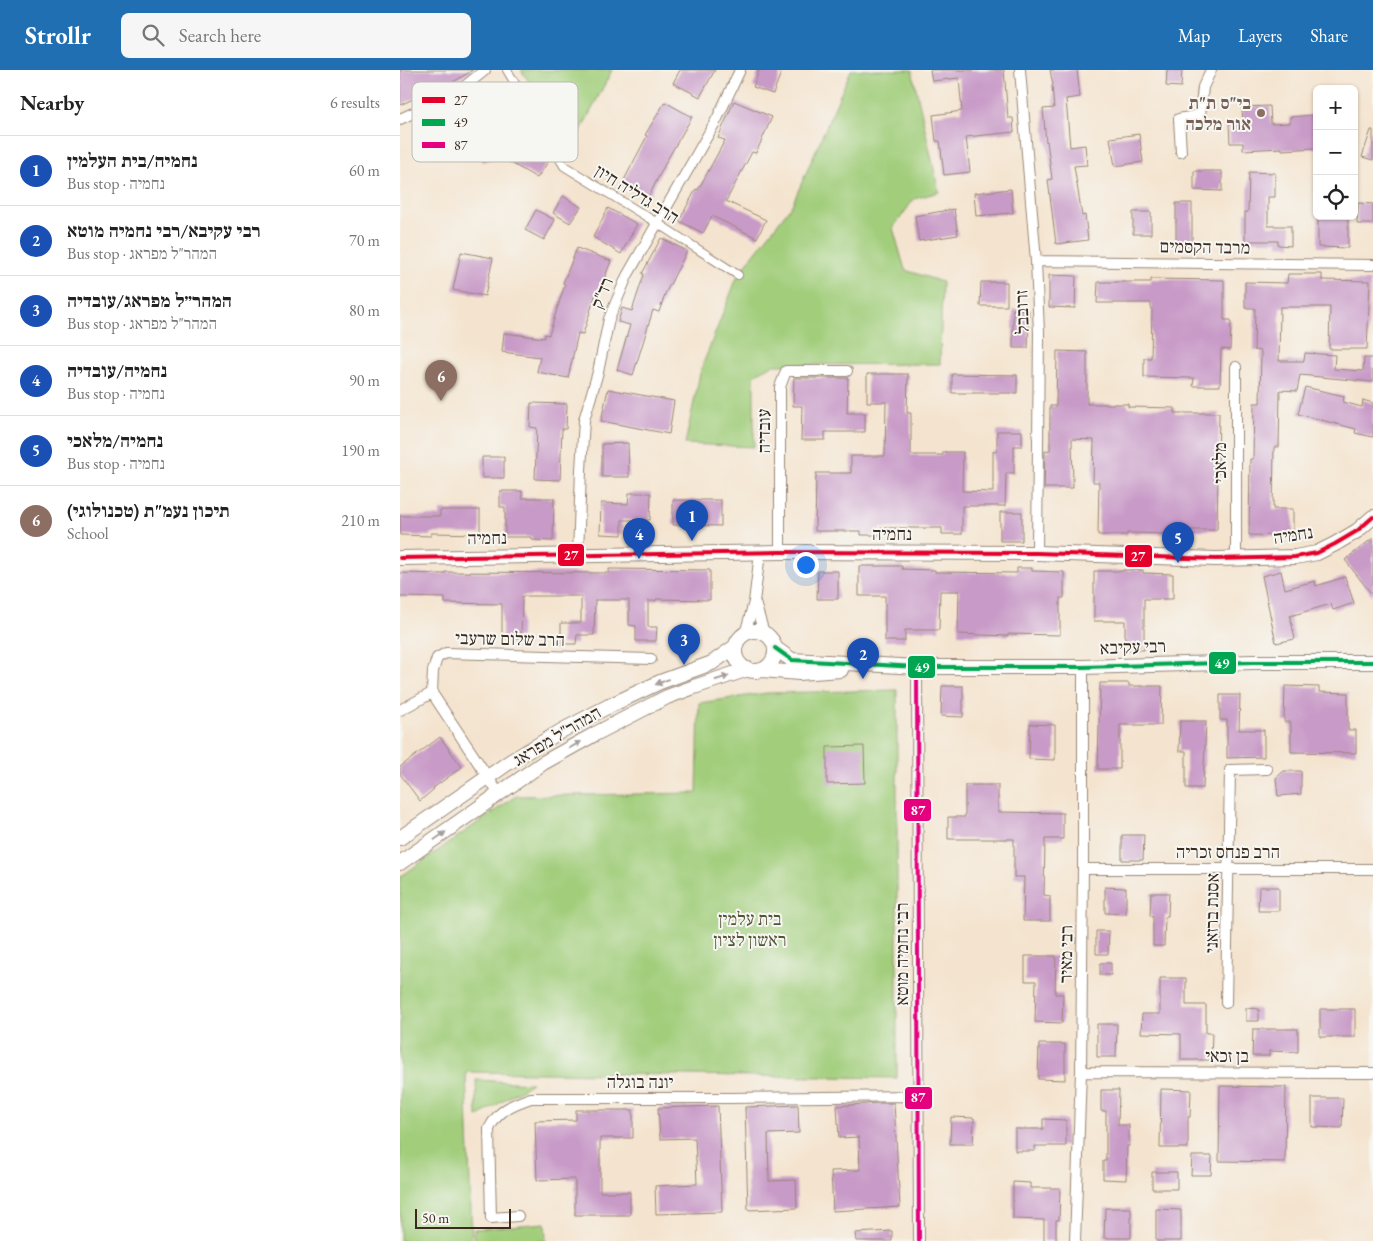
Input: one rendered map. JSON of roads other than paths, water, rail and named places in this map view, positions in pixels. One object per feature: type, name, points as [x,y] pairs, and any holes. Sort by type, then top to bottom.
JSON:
[{"type":"street","points":[[470,82],[485,70]]},
{"type":"street","name":"הרב גדליה חיון","points":[[507,70],[514,82]]},
{"type":"street","name":"רד\"ק","points":[[578,555],[584,420],[598,372],[609,320],[627,276],[717,119],[740,70]]},
{"type":"street","name":"זרובבל","points":[[1020,70],[1036,261],[1039,333],[1037,553]]},
{"type":"street","points":[[1181,152],[1179,119],[1200,115],[1203,86],[1211,70]]},
{"type":"street","points":[[400,119],[412,113]]},
{"type":"street","name":"הרב גדליה חיון","points":[[562,162],[564,166],[738,275]]},
{"type":"street","name":"מרבד הקסמים","points":[[1036,261],[1373,265]]},
{"type":"street","name":"מלאכי","points":[[1236,367],[1236,559]]},
{"type":"street","name":"עובדיה","points":[[780,552],[780,387],[786,371],[847,371]]},
{"type":"street","name":"נחמיה","points":[[400,558],[780,552],[1037,553],[1236,559],[1295,557],[1316,553],[1335,544],[1357,531],[1373,517]]},
{"type":"street","points":[[745,634],[754,602],[760,553]]},
{"type":"street","points":[[754,602],[764,633]]},
{"type":"street","points":[[754,631],[764,633],[769,636],[775,648],[775,655],[772,661],[768,666],[755,669],[742,666],[736,655],[736,646],[741,638],[745,634],[754,631]]},
{"type":"street","name":"המהר\"ל מפראג","points":[[400,838],[511,761],[571,726],[660,682],[712,663],[736,646]]},
{"type":"street","points":[[775,648],[792,660],[897,666]]},
{"type":"street","name":"הרב שלום שרעבי","points":[[432,694],[433,671],[437,658],[446,653],[651,659]]},
{"type":"street","name":"רבי עקיבא","points":[[897,666],[1083,668],[1253,662],[1372,662]]},
{"type":"street","name":"המהר\"ל מפראג","points":[[400,864],[544,763],[650,705],[687,689],[755,669],[799,673],[897,666]]},
{"type":"street","name":"רבי נחמיה מוטא","points":[[917,667],[919,1241]]},
{"type":"street","name":"רבי מאיר","points":[[1075,1241],[1081,1072],[1084,869],[1083,668]]},
{"type":"street","points":[[400,710],[432,694],[499,794]]},
{"type":"street","name":"אסנת ברזאני","points":[[1226,1004],[1230,770],[1266,769]]},
{"type":"street","name":"הרב פנחס זכריה","points":[[1084,869],[1373,869]]},
{"type":"street","name":"בן זכאי","points":[[1081,1072],[1373,1072]]},
{"type":"street","name":"יונה בוגלה","points":[[518,1216],[491,1218],[489,1129],[496,1116],[505,1109],[531,1098],[918,1096]]},
{"type":"place","name":"בי\"ס ת\"ת אור מלכה","points":[[1261,113]]},
{"type":"place","name":"תיכון נעמ\"ת (טכנולוגי)","points":[[441,401]]},
{"type":"place","name":"נחמיה/בית העלמין","points":[[692,541]]},
{"type":"place","name":"נחמיה/עובדיה","points":[[639,559]]},
{"type":"place","name":"נחמיה/מלאכי","points":[[1178,563]]},
{"type":"place","name":"המהר״ל מפראג/עובדיה","points":[[684,665]]},
{"type":"place","name":"רבי עקיבא/רבי נחמיה מוטא","points":[[863,679]]},
{"type":"park label","name":"בית עלמין ראשון לציון","points":[[750,930]]}]
